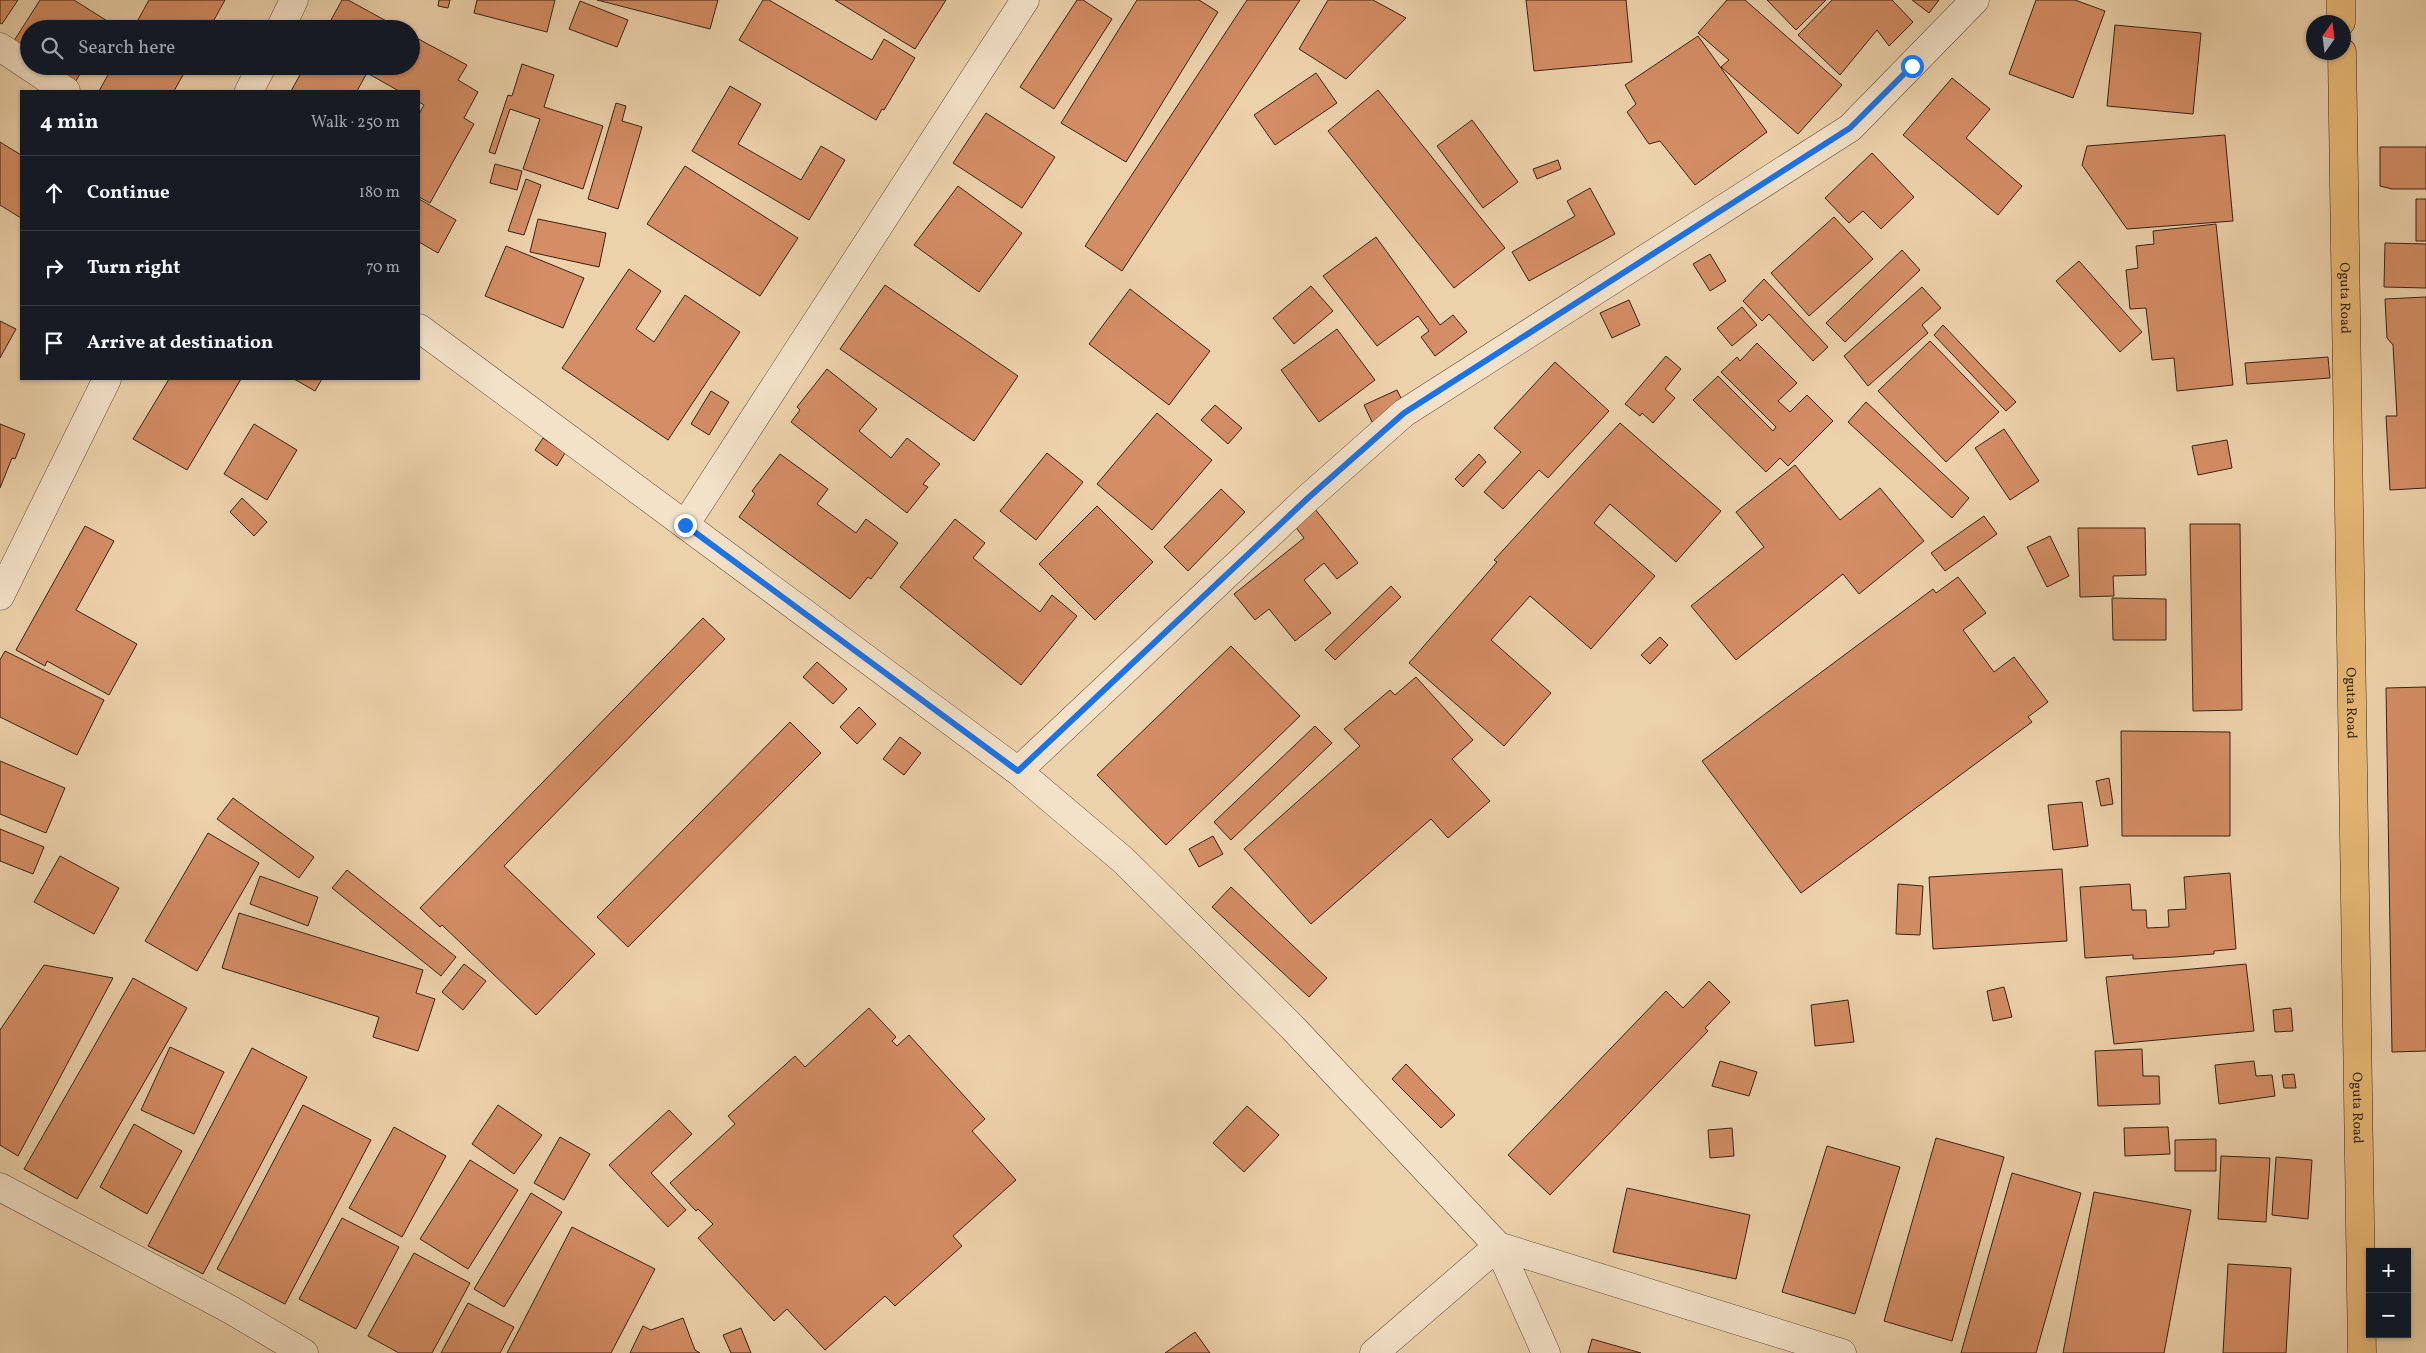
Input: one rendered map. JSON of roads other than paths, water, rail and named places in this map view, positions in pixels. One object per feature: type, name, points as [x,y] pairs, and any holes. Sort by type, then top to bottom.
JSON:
[{"type":"main road","points":[[2341,0],[2342,15]]},
{"type":"main road","name":"Oguta Road","points":[[2342,60],[2362,1353]]},
{"type":"street","points":[[284,20],[294,0]]},
{"type":"street","points":[[685,525],[1025,0]]},
{"type":"street","points":[[1018,771],[1308,498],[1404,413],[1850,128],[1975,0]]},
{"type":"street","points":[[0,48],[20,61]]},
{"type":"street","points":[[41,75],[64,90]]},
{"type":"street","points":[[250,90],[257,75]]},
{"type":"street","points":[[420,329],[1018,771],[1124,860],[1286,1021],[1498,1246],[1546,1353]]},
{"type":"street","points":[[0,596],[107,380]]},
{"type":"street","points":[[0,1187],[231,1310],[304,1353]]},
{"type":"street","points":[[1374,1353],[1498,1246]]},
{"type":"street","points":[[1498,1246],[1842,1353]]}]
